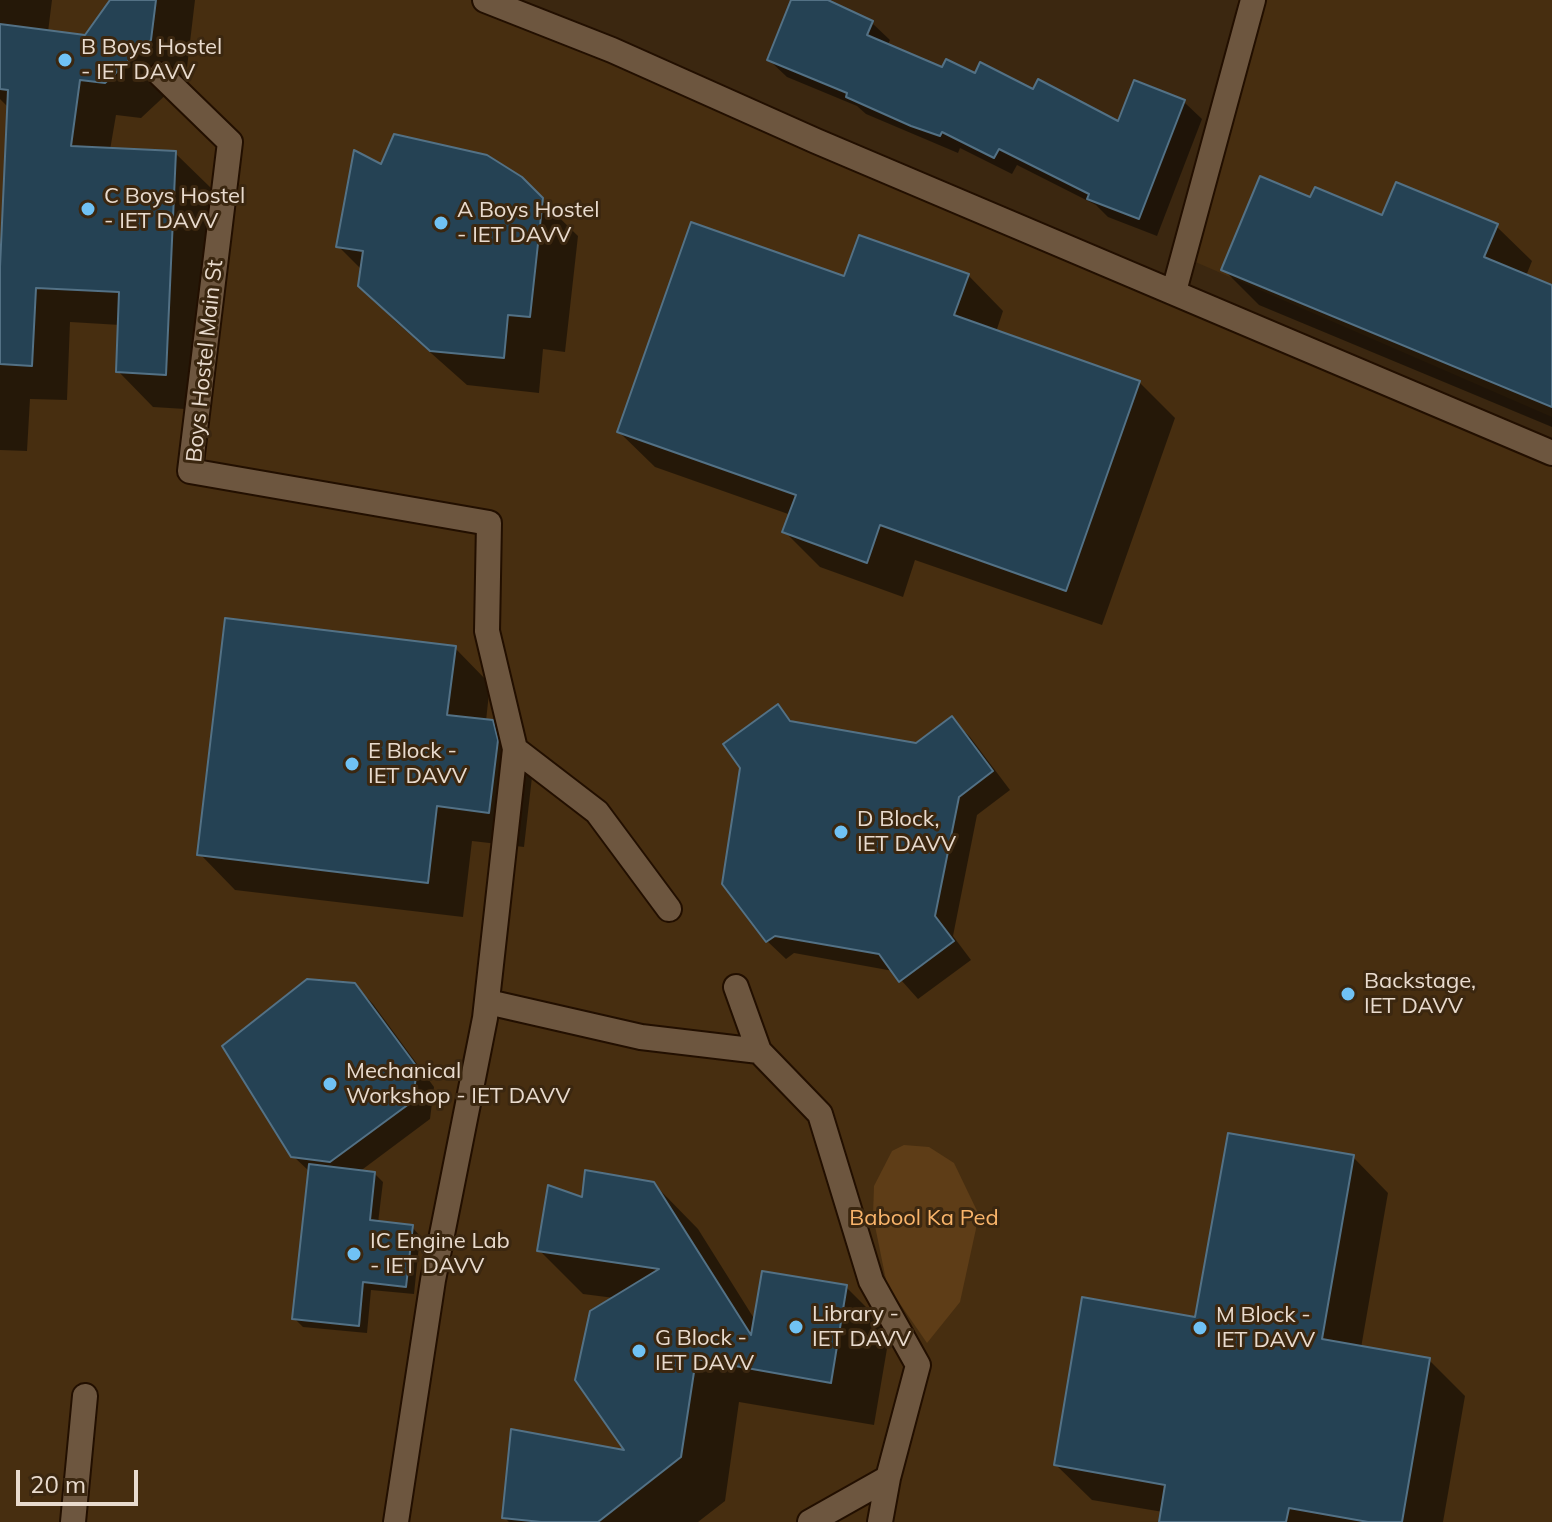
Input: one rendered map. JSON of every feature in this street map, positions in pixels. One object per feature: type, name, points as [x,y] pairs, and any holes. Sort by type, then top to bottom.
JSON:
[{"type":"street","points":[[485,0],[612,50],[816,141],[1552,453]]},
{"type":"street","points":[[1174,291],[1253,0]]},
{"type":"street","name":"Boys Hostel Main St","points":[[161,75],[230,142],[190,471],[489,523],[487,631],[515,749]]},
{"type":"street","points":[[515,749],[597,812],[669,909]]},
{"type":"street","points":[[396,1522],[433,1280],[488,1002],[515,749]]},
{"type":"street","points":[[736,987],[759,1051],[820,1114],[871,1281],[918,1365],[888,1478],[880,1522]]},
{"type":"street","points":[[488,1002],[641,1037],[759,1051]]},
{"type":"street","points":[[73,1522],[85,1396]]},
{"type":"street","points":[[810,1522],[888,1478]]},
{"type":"shaded area","points":[[0,0],[485,0],[1552,451],[1552,1522],[0,1522]]},
{"type":"shaded area","points":[[1238,0],[1552,0],[1552,417],[1184,257]]},
{"type":"green space","name":"Babool Ka Ped","points":[[904,1145],[929,1147],[954,1163],[979,1215],[960,1302],[927,1343],[887,1285],[873,1216],[874,1186],[892,1151]]},
{"type":"building","name":"C Boys Hostel - IET DAVV","points":[[110,0],[156,0],[151,40],[105,83],[80,80],[71,146],[176,151],[166,375],[116,372],[119,292],[36,288],[32,366],[0,364],[0,267],[8,90],[0,89],[0,24],[85,35]]},
{"type":"building","points":[[791,0],[828,0],[873,21],[867,35],[942,67],[946,59],[975,73],[980,62],[1033,89],[1038,79],[1118,121],[1134,80],[1185,100],[1139,219],[1087,199],[1089,194],[999,149],[994,158],[942,132],[940,136],[911,126],[846,97],[847,93],[767,60]]},
{"type":"building","name":"A Boys Hostel - IET DAVV","points":[[394,134],[487,155],[522,177],[543,198],[530,317],[508,315],[504,358],[430,351],[358,286],[363,251],[336,247],[354,150],[381,164]]},
{"type":"building","points":[[1260,176],[1310,197],[1315,187],[1382,215],[1396,182],[1498,224],[1484,257],[1552,285],[1552,407],[1221,270]]},
{"type":"building","points":[[691,222],[844,276],[859,235],[969,274],[954,315],[1140,381],[1066,591],[880,525],[867,563],[782,532],[796,495],[617,432]]},
{"type":"building","name":"E Block - IET DAVV","points":[[225,618],[456,646],[447,715],[493,720],[498,740],[489,813],[437,806],[428,883],[197,855]]},
{"type":"building","name":"D Block, IET DAVV","points":[[778,704],[790,721],[916,743],[952,716],[993,771],[959,797],[935,916],[954,941],[899,982],[879,954],[775,936],[766,942],[722,884],[740,768],[723,744]]},
{"type":"building","name":"Mechanical Workshop - IET DAVV","points":[[307,979],[355,983],[417,1067],[413,1101],[330,1162],[291,1157],[222,1046]]},
{"type":"building","name":"M Block - IET DAVV","points":[[1228,1133],[1354,1155],[1322,1339],[1430,1358],[1402,1522],[1368,1522],[1289,1508],[1286,1522],[1159,1522],[1165,1485],[1054,1465],[1082,1297],[1195,1317]]},
{"type":"building","name":"IC Engine Lab - IET DAVV","points":[[309,1164],[375,1172],[370,1220],[413,1225],[406,1287],[363,1282],[359,1326],[292,1319]]},
{"type":"building","name":"G Block - IET DAVV","points":[[585,1170],[654,1182],[751,1335],[762,1271],[847,1285],[831,1383],[696,1359],[681,1457],[598,1522],[502,1518],[511,1429],[624,1450],[575,1380],[590,1311],[659,1269],[537,1251],[548,1185],[582,1197]]},
{"type":"place","name":"B Boys Hostel - IET DAVV","points":[[65,60]]},
{"type":"place","name":"C Boys Hostel - IET DAVV","points":[[88,209]]},
{"type":"place","name":"A Boys Hostel - IET DAVV","points":[[441,223]]},
{"type":"place","name":"E Block - IET DAVV","points":[[352,764]]},
{"type":"place","name":"D Block, IET DAVV","points":[[841,832]]},
{"type":"place","name":"Backstage, IET DAVV","points":[[1348,994]]},
{"type":"place","name":"Mechanical Workshop - IET DAVV","points":[[330,1084]]},
{"type":"place","name":"IC Engine Lab - IET DAVV","points":[[354,1254]]},
{"type":"place","name":"Library - IET DAVV","points":[[796,1327]]},
{"type":"place","name":"M Block - IET DAVV","points":[[1200,1328]]},
{"type":"place","name":"G Block - IET DAVV","points":[[639,1351]]}]
